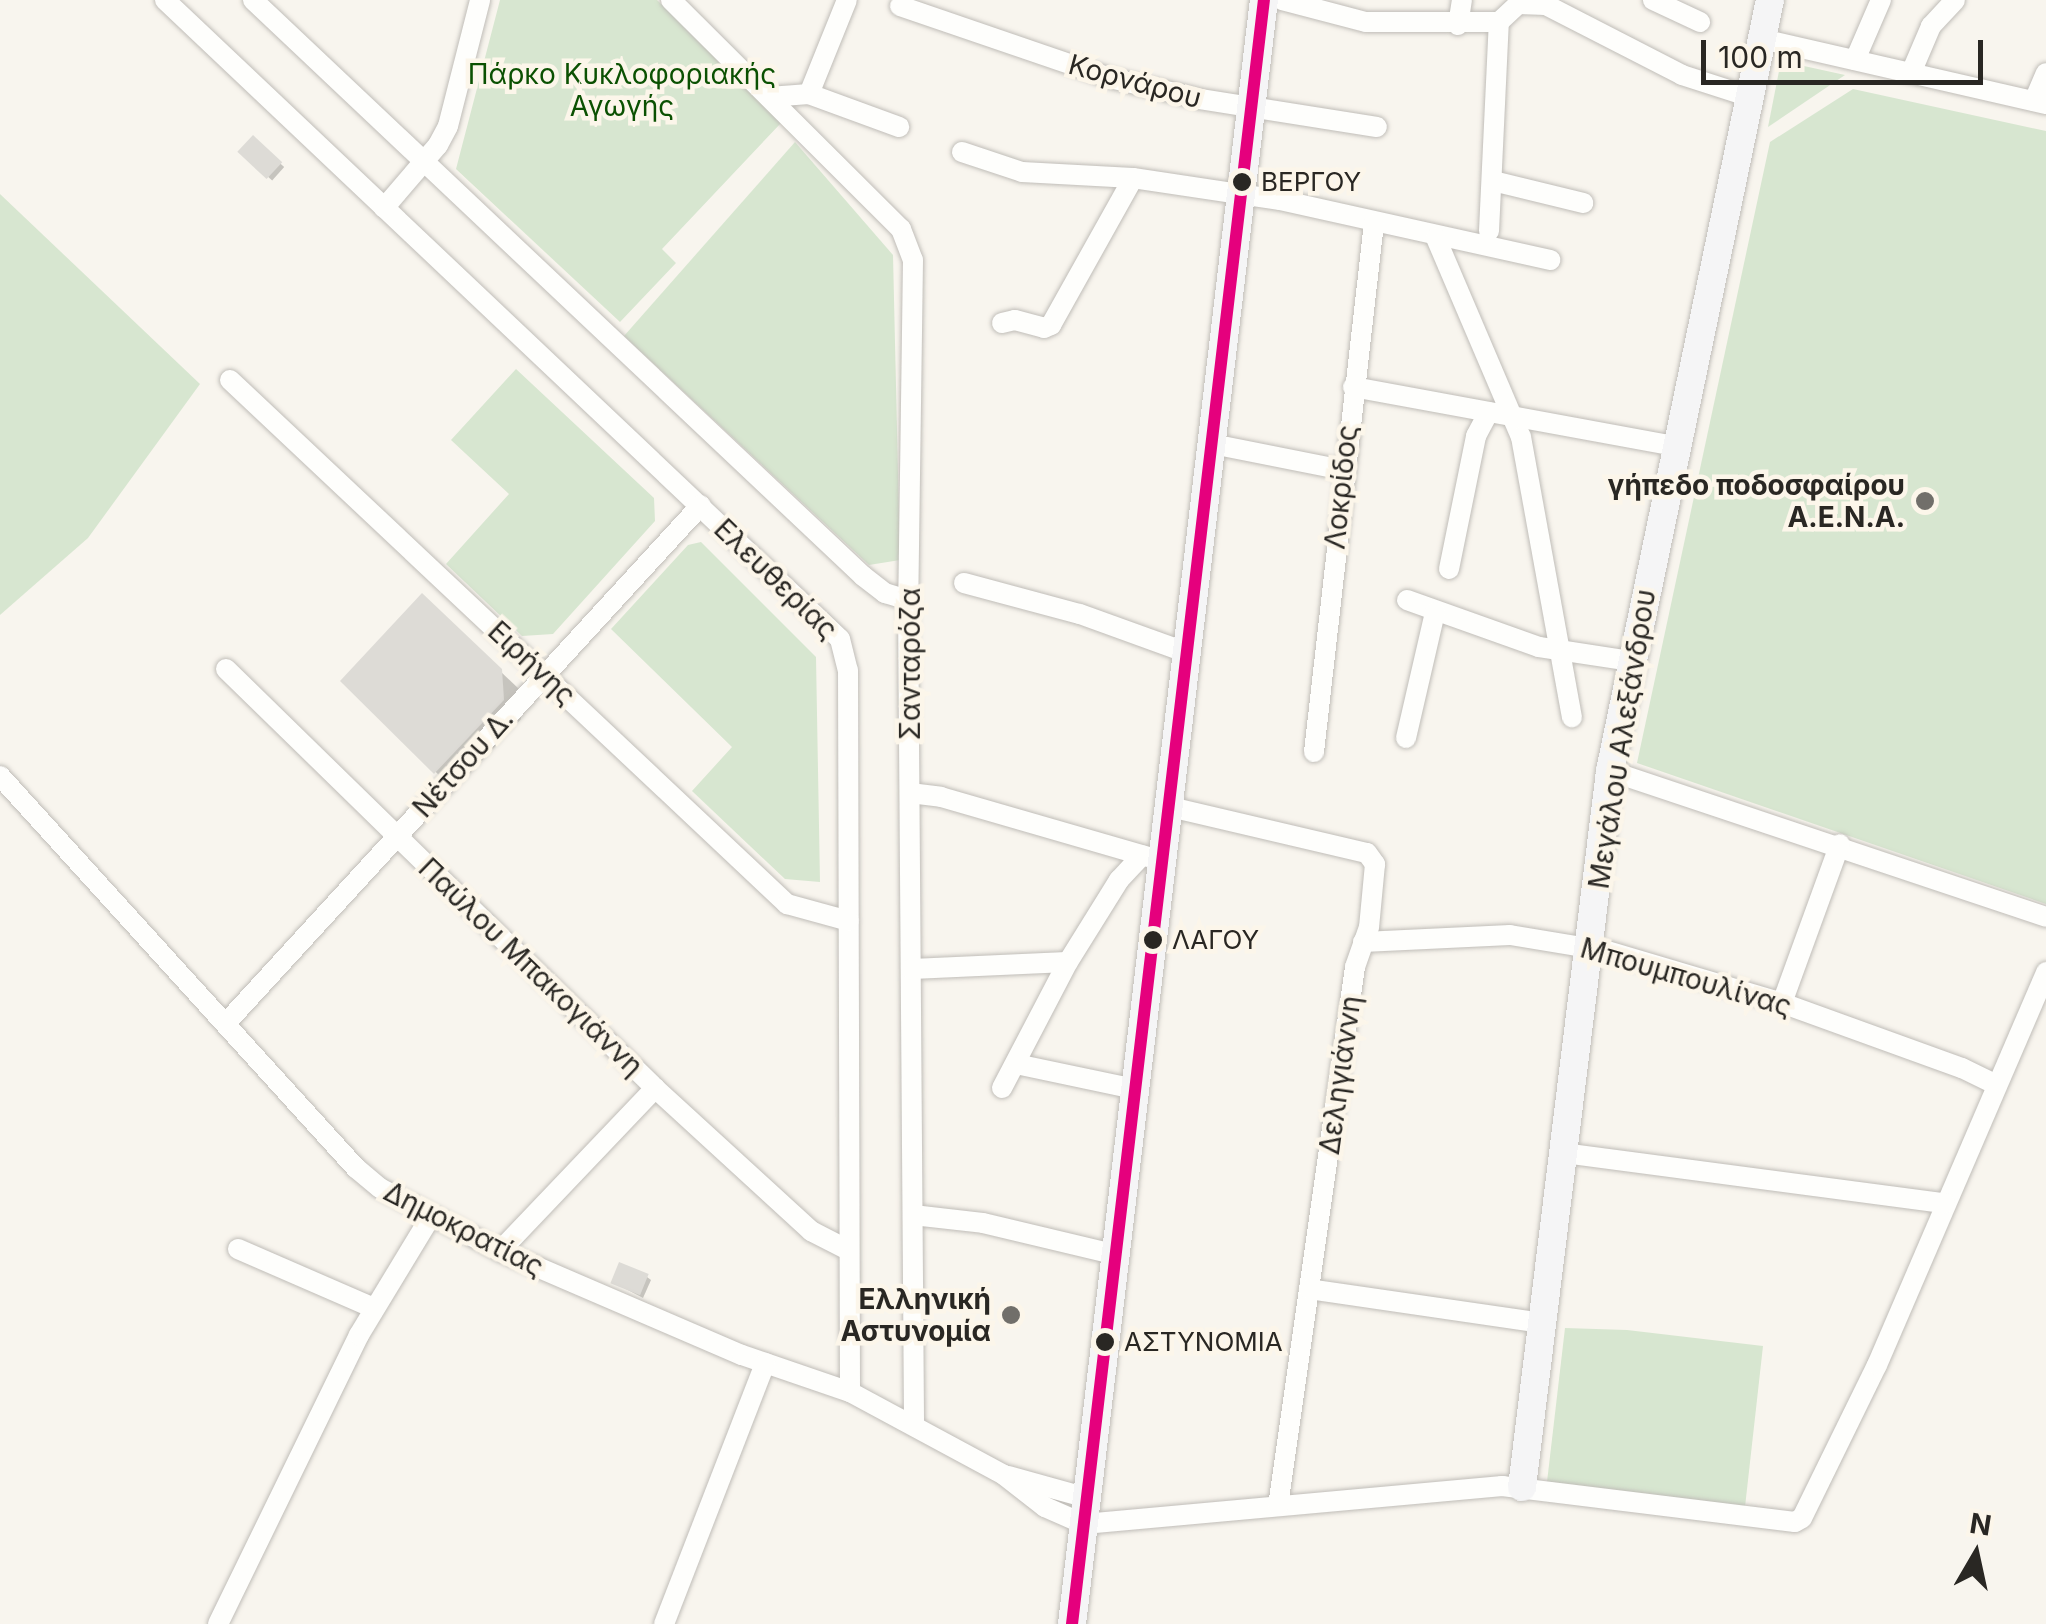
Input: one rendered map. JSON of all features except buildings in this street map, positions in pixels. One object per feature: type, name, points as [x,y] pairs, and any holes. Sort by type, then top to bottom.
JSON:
[{"type":"main road","points":[[1072,1624],[1135,1089],[1151,857],[1166,806],[1264,0]]},
{"type":"main road","name":"Μεγάλου Αλεξάνδρου","points":[[1522,1487],[1610,771],[1770,0]]},
{"type":"street","name":"Ελευθερίας","points":[[166,0],[832,629],[845,649],[850,1392]]},
{"type":"street","points":[[253,0],[863,576],[885,593],[908,600]]},
{"type":"street","points":[[384,208],[424,163],[448,126],[480,0]]},
{"type":"street","name":"Σανταρόζα","points":[[672,0],[900,229],[910,244],[913,278],[908,600],[914,1426]]},
{"type":"street","points":[[809,94],[847,0]]},
{"type":"street","points":[[1282,0],[1366,22],[1458,25],[1498,22],[1520,2],[1546,5],[1682,76],[1750,97]]},
{"type":"street","points":[[1458,25],[1462,0]]},
{"type":"street","points":[[1653,0],[1700,22]]},
{"type":"street","points":[[1855,60],[1882,0]]},
{"type":"street","points":[[1911,73],[1932,26],[1955,0]]},
{"type":"street","name":"Κορνάρου","points":[[900,6],[1110,78],[1377,127]]},
{"type":"street","points":[[1490,231],[1498,22]]},
{"type":"street","points":[[1762,39],[2040,103],[2046,73]]},
{"type":"street","points":[[769,97],[809,94],[899,128]]},
{"type":"street","points":[[962,152],[1037,174],[1133,178],[1378,217],[1438,228],[1462,242]]},
{"type":"street","points":[[1002,323],[1015,320],[1044,328],[1051,325],[1133,178]]},
{"type":"street","points":[[1493,181],[1582,203]]},
{"type":"street","points":[[1378,217],[1436,238],[1550,260]]},
{"type":"street","name":"Λοκρίδος","points":[[1314,752],[1352,387],[1378,217]]},
{"type":"street","points":[[1436,238],[1513,416],[1529,467],[1572,717]]},
{"type":"street","name":"Ειρήνης","points":[[230,380],[787,904],[849,921]]},
{"type":"street","points":[[1352,387],[1676,446]]},
{"type":"street","points":[[1449,570],[1476,436],[1489,412]]},
{"type":"street","points":[[1212,444],[1343,470]]},
{"type":"street","name":"Νέτσου Δ.","points":[[226,1022],[701,505]]},
{"type":"street","points":[[964,583],[1080,614],[1185,652]]},
{"type":"street","points":[[1406,600],[1562,652],[1630,662]]},
{"type":"street","points":[[1406,738],[1435,612]]},
{"type":"street","name":"Παύλου Μπακογιάννη","points":[[226,669],[655,1088],[811,1231],[848,1250]]},
{"type":"street","points":[[1610,771],[1840,844],[2046,917]]},
{"type":"street","name":"Δημοκρατίας","points":[[0,776],[356,1168],[380,1188],[500,1251],[764,1363],[850,1392],[1004,1475],[1044,1507],[1086,1511]]},
{"type":"street","points":[[910,793],[941,797],[1151,857]]},
{"type":"street","name":"Δεληγιάννη","points":[[1166,806],[1368,853],[1375,873],[1371,918],[1355,967],[1278,1506]]},
{"type":"street","points":[[1782,1003],[1840,844]]},
{"type":"street","points":[[1002,1088],[1068,962],[1120,880],[1151,857]]},
{"type":"street","name":"Μπουμπουλίνας","points":[[1363,942],[1510,935],[1590,948],[1782,1003],[1996,1084]]},
{"type":"street","points":[[910,969],[1068,962]]},
{"type":"street","points":[[1086,1511],[1278,1506],[1487,1486],[1522,1487],[1795,1522],[1802,1518],[1878,1365],[2046,972]]},
{"type":"street","points":[[1016,1064],[1135,1089]]},
{"type":"street","points":[[500,1251],[655,1088]]},
{"type":"street","points":[[1563,1153],[1945,1203]]},
{"type":"street","points":[[912,1215],[983,1223],[1116,1255]]},
{"type":"street","points":[[218,1624],[374,1308],[432,1216]]},
{"type":"street","points":[[238,1249],[374,1308]]},
{"type":"street","points":[[1310,1289],[1542,1323]]},
{"type":"street","points":[[664,1624],[764,1363]]},
{"type":"green space","name":"Πάρκο Κυκλοφοριακής Αγωγής","points":[[500,0],[657,0],[781,123],[662,249],[676,263],[620,322],[456,169]]},
{"type":"green space","points":[[1781,61],[1845,75],[1768,127]]},
{"type":"green space","points":[[1853,89],[2046,131],[2046,904],[1637,763],[1770,142]]},
{"type":"green space","points":[[795,142],[893,255],[900,560],[869,565],[624,336]]},
{"type":"green space","points":[[0,194],[200,384],[88,538],[0,615]]},
{"type":"green space","points":[[516,369],[654,498],[655,521],[553,634],[522,636],[446,564],[509,494],[451,440]]},
{"type":"green space","points":[[701,542],[816,657],[820,882],[785,879],[692,791],[732,747],[611,629],[688,545]]},
{"type":"green space","points":[[1565,1328],[1627,1330],[1763,1346],[1745,1507],[1547,1482]]},
{"type":"transit line","points":[[1072,1624],[1264,0]]},
{"type":"place","name":"ΒΕΡΓΟΥ","points":[[1242,182]]},
{"type":"place","name":"γήπεδο ποδοσφαίρου Α.Ε.Ν.Α.","points":[[1925,501]]},
{"type":"place","name":"ΛΑΓΟΥ","points":[[1153,940]]},
{"type":"place","name":"Ελληνική Αστυνομία","points":[[1011,1315]]},
{"type":"place","name":"ΑΣΤΥΝΟΜΙΑ","points":[[1105,1342]]}]
